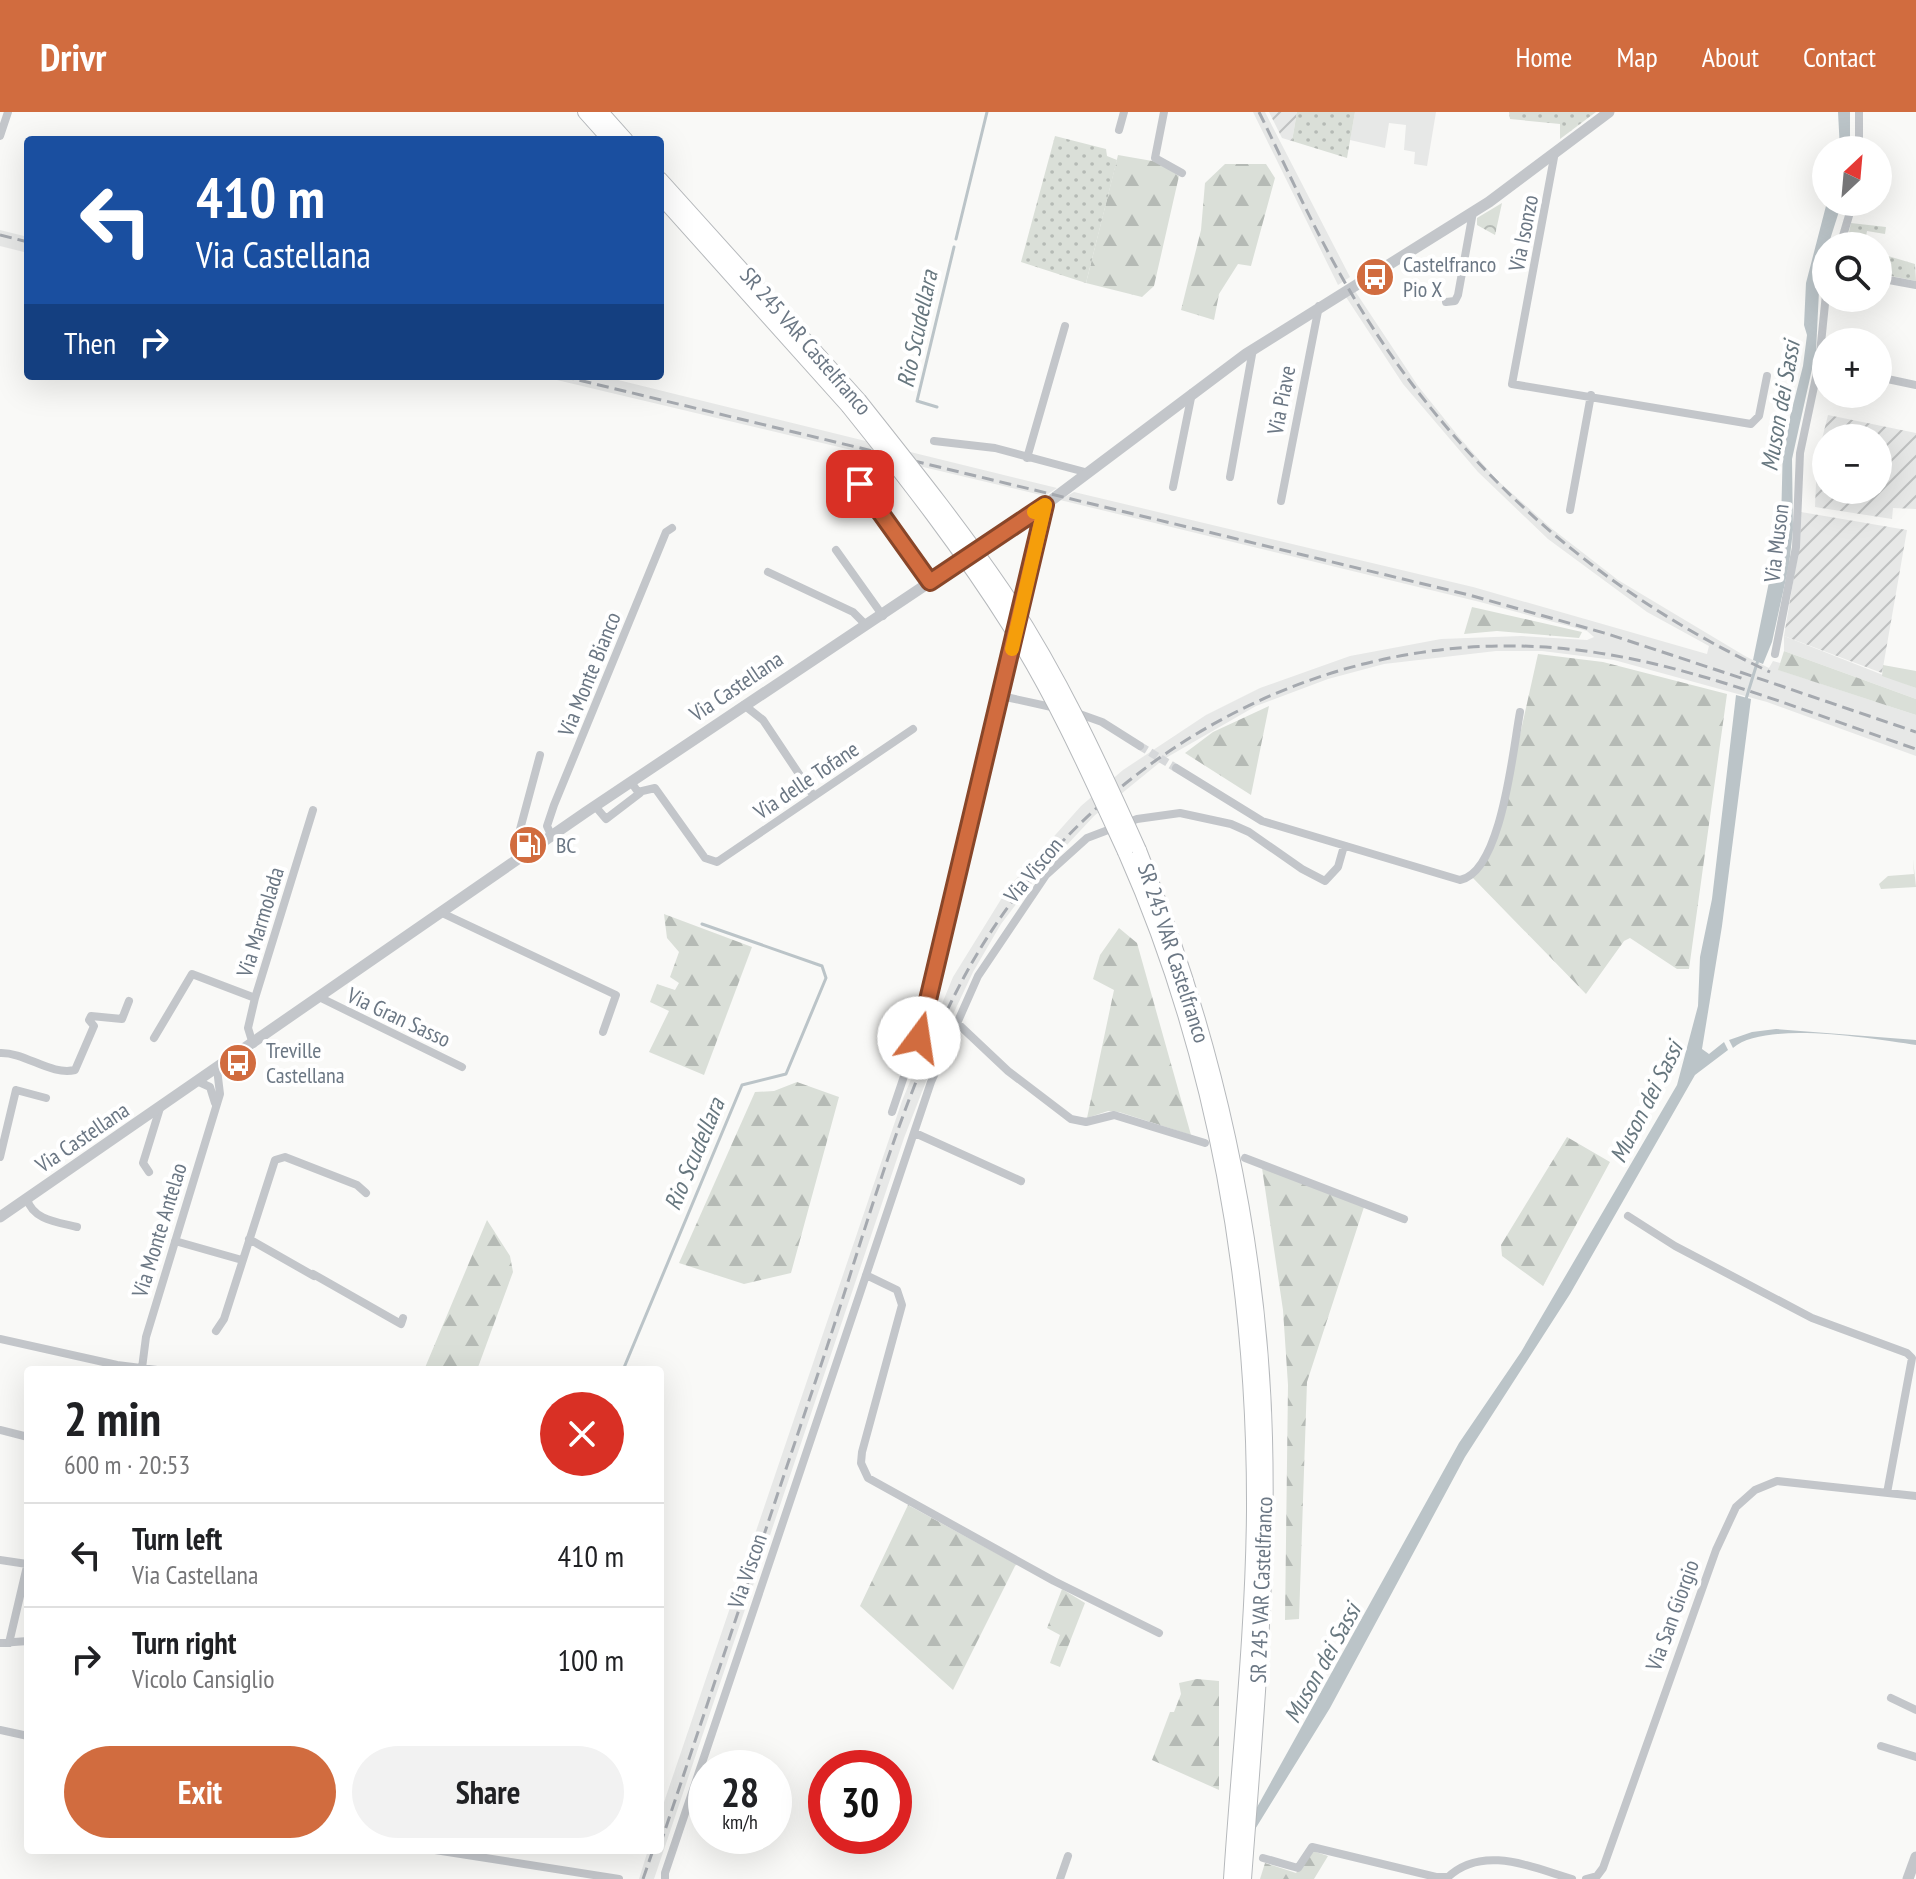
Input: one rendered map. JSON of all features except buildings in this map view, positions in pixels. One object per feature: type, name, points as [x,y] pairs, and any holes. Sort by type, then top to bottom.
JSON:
[{"type":"highway","points":[[585,112],[606,136]]},
{"type":"highway","points":[[601,112],[622,136]]},
{"type":"highway","name":"SR 245 VAR Castelfranco","points":[[664,184],[853,403],[1012,630],[1132,851],[1198,1016],[1228,1141],[1255,1299],[1266,1466],[1265,1551],[1244,1879]]},
{"type":"highway","name":"SR 245 VAR Castelfranco","points":[[664,200],[853,403]]},
{"type":"highway","name":"SR 245 VAR Castelfranco","points":[[1132,851],[1186,1018],[1220,1156],[1238,1264],[1250,1383],[1254,1513],[1231,1879]]},
{"type":"street","points":[[0,136],[8,112]]},
{"type":"street","points":[[1119,130],[1124,112]]},
{"type":"street","points":[[1164,112],[1155,158],[1182,173]]},
{"type":"street","name":"Via Piave","points":[[1056,496],[1253,349],[1319,305],[1473,212],[1609,112]]},
{"type":"street","points":[[1859,112],[1859,136]]},
{"type":"street","name":"Via Isonzo","points":[[1555,152],[1512,384],[1751,424],[1759,416],[1767,376]]},
{"type":"street","points":[[1446,302],[1455,301],[1458,295],[1473,212]]},
{"type":"street","points":[[1892,281],[1916,285]]},
{"type":"street","name":"Via Piave","points":[[1281,501],[1319,305]]},
{"type":"street","name":"Via Muson","points":[[1775,654],[1796,547],[1800,453],[1819,363],[1824,312]]},
{"type":"street","points":[[1027,458],[1065,326]]},
{"type":"street","name":"Via Piave","points":[[1230,477],[1253,349]]},
{"type":"street","points":[[1892,380],[1916,385]]},
{"type":"street","points":[[1173,487],[1192,393]]},
{"type":"street","points":[[1570,510],[1591,395]]},
{"type":"street","points":[[934,441],[995,448],[1085,472]]},
{"type":"street","points":[[860,484],[930,582]]},
{"type":"street","name":"Via Castellana","points":[[0,1217],[595,806],[883,616],[1056,496]]},
{"type":"street","points":[[892,1112],[922,1027],[1045,505]]},
{"type":"street","name":"Via Monte Bianco","points":[[552,837],[547,826],[554,805],[666,532],[672,528]]},
{"type":"street","points":[[836,550],[883,616]]},
{"type":"street","points":[[768,572],[853,612],[866,625]]},
{"type":"street","points":[[1001,696],[1082,714],[1140,746]]},
{"type":"street","points":[[744,705],[763,720],[813,795]]},
{"type":"street","points":[[1176,768],[1262,821],[1466,879],[1487,856],[1495,840],[1520,712]]},
{"type":"street","name":"Via delle Tofane","points":[[640,793],[650,786],[655,788],[705,858],[720,861],[913,729]]},
{"type":"street","points":[[521,859],[515,848],[540,755]]},
{"type":"street","points":[[595,806],[606,819],[640,793],[631,782]]},
{"type":"street","name":"Via Marmolada","points":[[253,1044],[248,1028],[255,998],[313,810]]},
{"type":"street","name":"Via Viscon","points":[[665,1879],[915,1133],[956,1022],[978,976],[1046,875],[1076,845],[1137,819],[1180,813],[1249,832],[1325,881],[1338,867],[1344,846]]},
{"type":"street","points":[[442,913],[616,995],[603,1032]]},
{"type":"street","points":[[154,1038],[192,974],[255,998]]},
{"type":"street","name":"Via Gran Sasso","points":[[321,998],[462,1067]]},
{"type":"street","points":[[0,1053],[12,1053],[51,1067],[75,1070],[94,1026],[89,1020],[91,1016],[122,1019],[129,1001]]},
{"type":"street","points":[[956,1022],[1008,1071],[1071,1119],[1083,1122],[1114,1115],[1205,1143]]},
{"type":"street","name":"Via Monte Antelao","points":[[142,1366],[146,1337],[221,1089],[217,1069]]},
{"type":"street","points":[[199,1082],[210,1087],[215,1104]]},
{"type":"street","points":[[0,1157],[16,1090],[46,1098]]},
{"type":"street","name":"Via Castellana","points":[[149,1172],[143,1163],[160,1108]]},
{"type":"street","points":[[915,1133],[1021,1181]]},
{"type":"street","points":[[216,1331],[224,1319],[275,1160],[280,1157],[357,1185],[366,1193]]},
{"type":"street","points":[[1245,1158],[1404,1219]]},
{"type":"street","name":"Via Castellana","points":[[27,1199],[30,1210],[37,1215],[77,1227]]},
{"type":"street","points":[[1628,1216],[1675,1246],[1812,1318],[1907,1353],[1912,1358],[1887,1493]]},
{"type":"street","points":[[249,1239],[315,1278],[329,1280],[401,1324],[403,1318]]},
{"type":"street","points":[[175,1241],[242,1260]]},
{"type":"street","points":[[866,1275],[889,1284],[902,1297],[862,1452],[863,1471],[868,1478],[1054,1581],[1159,1633]]},
{"type":"street","points":[[0,1339],[77,1358],[129,1366]]},
{"type":"street","points":[[0,1430],[24,1436]]},
{"type":"street","name":"Via San Giorgio","points":[[1586,1879],[1597,1876],[1603,1868],[1716,1550],[1736,1507],[1755,1490],[1777,1481],[1916,1496]]},
{"type":"street","points":[[0,1560],[24,1563]]},
{"type":"street","points":[[5,1643],[24,1577]]},
{"type":"street","points":[[1891,1698],[1916,1710]]},
{"type":"street","points":[[0,1730],[24,1735]]},
{"type":"street","points":[[1881,1746],[1916,1757]]},
{"type":"street","points":[[1263,1858],[1298,1868],[1312,1847],[1436,1877],[1447,1878],[1464,1864],[1487,1859],[1514,1861],[1572,1879]]},
{"type":"street","points":[[460,1854],[619,1879]]},
{"type":"street","points":[[1060,1879],[1068,1856]]},
{"type":"street","points":[[1908,1879],[1916,1857]]},
{"type":"shaded area","points":[[1253,112],[1265,112],[1350,277],[1338,285]]},
{"type":"shaded area","points":[[1269,112],[1297,112],[1292,141],[1282,138]]},
{"type":"shaded area","points":[[1355,112],[1436,112],[1427,166],[1414,164],[1415,152],[1404,150],[1406,125],[1389,123],[1385,148],[1350,140]]},
{"type":"shaded area","points":[[1838,112],[1850,112],[1850,136],[1839,136]]},
{"type":"shaded area","points":[[1823,216],[1838,216],[1832,232],[1819,232]]},
{"type":"shaded area","points":[[0,230],[24,236],[24,252],[0,246]]},
{"type":"shaded area","points":[[1812,260],[1812,312],[1818,312],[1817,328],[1812,328],[1812,369],[1792,459],[1793,530],[1789,565],[1772,642],[1763,664],[1753,660],[1781,523],[1783,444],[1803,366],[1807,335],[1804,325],[1806,283]]},
{"type":"shaded area","points":[[1355,291],[1418,386],[1459,437],[1497,480],[1551,528],[1618,580],[1745,656],[1769,668],[1773,661],[1780,663],[1779,670],[1916,715],[1916,756],[1767,702],[1614,660],[1542,651],[1496,651],[1384,664],[1328,679],[1256,706],[1164,759],[1094,816],[1036,878],[1001,924],[973,972],[948,1025],[904,1138],[698,1750],[688,1750],[688,1778],[664,1849],[664,1802],[902,1101],[953,977],[1008,888],[1081,806],[1123,770],[1206,715],[1260,688],[1350,656],[1441,639],[1521,636],[1587,640],[1594,637],[1587,631],[1480,602],[1060,500],[1074,492],[1473,587],[1707,654],[1709,646],[1647,612],[1548,539],[1478,472],[1403,384],[1346,297]]},
{"type":"shaded area","points":[[557,380],[618,380],[1057,488],[1045,496]]},
{"type":"shaded area","points":[[1828,415],[1872,424],[1826,424]]},
{"type":"shaded area","points":[[1892,428],[1916,433],[1916,509],[1893,508],[1892,519],[1815,507],[1815,504],[1892,504]]},
{"type":"shaded area","points":[[1801,512],[1907,530],[1882,673],[1784,636],[1800,541]]},
{"type":"shaded area","points":[[1784,636],[1916,688],[1916,699],[1784,651]]},
{"type":"shaded area","points":[[1736,695],[1751,699],[1722,926],[1702,1049],[1709,1054],[1724,1042],[1728,1050],[1695,1075],[1570,1294],[1465,1457],[1330,1708],[1254,1831],[1256,1809],[1459,1443],[1521,1352],[1677,1085],[1698,1006],[1700,957],[1712,899]]},
{"type":"shaded area","points":[[1776,1029],[1916,1040],[1916,1045],[1794,1033],[1748,1040],[1733,1048],[1729,1040],[1752,1032]]},
{"type":"shaded area","points":[[647,1854],[662,1854],[654,1879],[639,1879]]},
{"type":"green space","points":[[1297,112],[1355,112],[1347,158],[1292,141]]},
{"type":"green space","points":[[1509,112],[1596,112],[1560,139],[1560,124],[1510,119]]},
{"type":"green space","points":[[1055,136],[1106,149],[1107,156],[1117,160],[1086,283],[1021,262]]},
{"type":"green space","points":[[1118,155],[1158,162],[1179,176],[1154,286],[1142,297],[1086,283]]},
{"type":"green space","points":[[1225,164],[1266,164],[1275,178],[1251,266],[1238,264],[1219,294],[1214,320],[1181,310],[1201,230],[1205,183]]},
{"type":"green space","points":[[1502,203],[1495,235],[1477,225],[1477,218]]},
{"type":"green space","points":[[1851,223],[1886,227],[1885,232],[1849,232]]},
{"type":"green space","points":[[1892,257],[1915,264],[1916,281],[1892,276]]},
{"type":"green space","points":[[1472,607],[1582,632],[1579,638],[1497,631],[1464,634]]},
{"type":"green space","points":[[1784,651],[1916,699],[1916,715],[1778,670]]},
{"type":"green space","points":[[1538,654],[1603,662],[1727,694],[1689,969],[1677,969],[1630,938],[1624,941],[1586,994],[1472,877],[1489,857],[1497,838]]},
{"type":"green space","points":[[1883,665],[1916,671],[1916,688],[1882,676]]},
{"type":"green space","points":[[1269,706],[1251,795],[1185,753],[1213,732]]},
{"type":"green space","points":[[1913,859],[1916,887],[1881,889],[1879,884],[1888,876],[1914,874]]},
{"type":"green space","points":[[664,914],[752,947],[704,1075],[649,1052],[669,1011],[650,1002],[657,984],[675,990],[679,983],[670,977],[679,952],[667,938]]},
{"type":"green space","points":[[1119,928],[1137,943],[1191,1135],[1119,1112],[1108,1111],[1087,1118],[1114,990],[1093,979],[1100,955]]},
{"type":"green space","points":[[797,1082],[839,1097],[791,1273],[744,1284],[679,1263],[755,1092],[774,1091]]},
{"type":"green space","points":[[1567,1137],[1610,1162],[1543,1286],[1502,1256],[1501,1245]]},
{"type":"green space","points":[[1262,1168],[1364,1207],[1307,1382],[1299,1619],[1285,1620],[1288,1385],[1283,1310]]},
{"type":"green space","points":[[487,1220],[510,1256],[513,1272],[478,1366],[426,1366]]},
{"type":"green space","points":[[908,1505],[1016,1564],[953,1690],[860,1606]]},
{"type":"green space","points":[[1062,1589],[1085,1603],[1060,1667],[1050,1663],[1060,1635],[1047,1628]]},
{"type":"green space","points":[[1197,1679],[1219,1681],[1219,1790],[1152,1760],[1170,1712],[1174,1712],[1181,1694],[1179,1683]]},
{"type":"green space","points":[[1313,1851],[1328,1856],[1314,1879],[1260,1879],[1265,1863],[1296,1873]]},
{"type":"waterway","name":"Rio Scudellara","points":[[956,239],[987,112]]},
{"type":"waterway","name":"Rio Scudellara","points":[[937,407],[917,401],[954,247]]},
{"type":"waterway","name":"Muson dei Sassi","points":[[1746,699],[1758,660]]},
{"type":"waterway","name":"Rio Scudellara","points":[[625,1366],[742,1085],[786,1074],[826,978],[822,966],[702,924]]},
{"type":"tunnel","points":[[1140,746],[1176,768]]},
{"type":"railway","points":[[1259,112],[1319,235],[1359,306],[1398,365],[1487,472],[1537,520],[1590,564],[1647,604],[1707,640],[1770,672]]},
{"type":"railway","points":[[0,235],[24,241]]},
{"type":"railway","points":[[579,380],[1469,595],[1608,634],[1747,680]]},
{"type":"railway","points":[[664,1833],[886,1164],[921,1068],[964,977],[1012,901],[1071,833],[1138,774],[1212,725],[1292,687],[1378,661],[1466,647],[1557,648],[1649,663],[1739,688],[1916,749]]},
{"type":"railway","points":[[1740,672],[1916,732]]},
{"type":"railway","points":[[643,1879],[652,1854]]},
{"type":"slow traffic","points":[[1012,649],[1045,505],[1034,512]]},
{"type":"place","name":"Castelfranco Pio X","points":[[1375,277]]},
{"type":"place","name":"BC","points":[[528,845]]},
{"type":"place","name":"Treville Castellana","points":[[238,1063]]},
{"type":"route","points":[[860,484],[930,582],[1045,505],[919,1038]]}]
